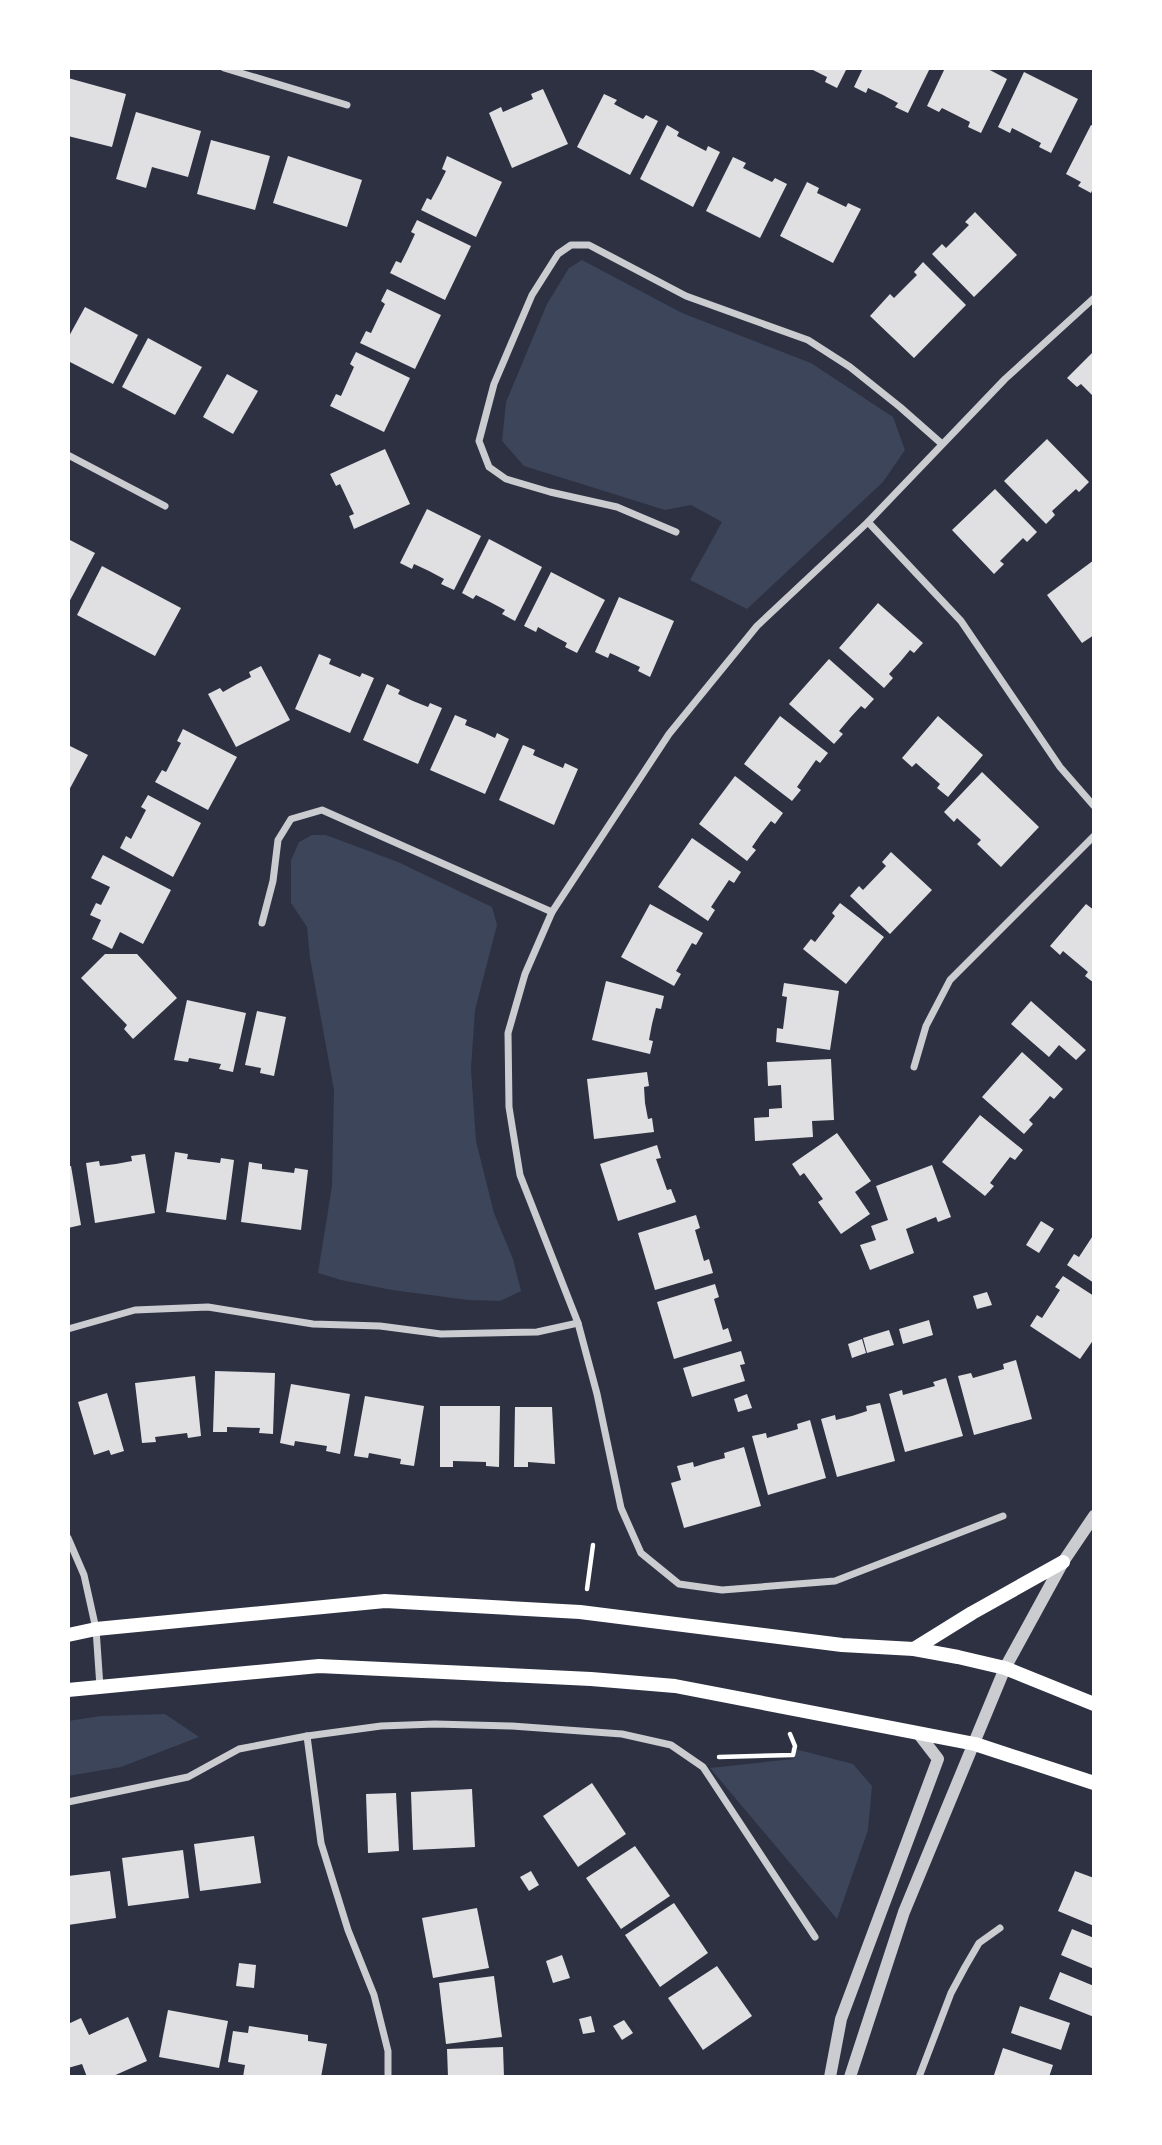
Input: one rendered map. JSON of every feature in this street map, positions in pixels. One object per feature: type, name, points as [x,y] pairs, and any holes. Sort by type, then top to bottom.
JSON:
[{"type":"main road","points":[[914,1649],[1063,1562]]},
{"type":"main road","points":[[68,1636],[96,1629],[385,1601],[580,1612],[842,1645],[914,1649],[1005,1668],[1094,1704]]},
{"type":"main road","points":[[68,1690],[319,1666],[591,1679],[675,1686],[975,1744],[1094,1783]]},
{"type":"street","points":[[223,68],[347,104]]},
{"type":"street","points":[[676,532],[617,507],[506,479],[489,467],[479,441],[494,384],[532,295],[558,254],[571,245],[589,246],[686,296],[808,340],[850,367],[942,444]]},
{"type":"street","points":[[1003,1516],[835,1581],[722,1590],[679,1584],[641,1553],[621,1508],[597,1394],[578,1323],[550,1258],[520,1175],[509,1107],[508,1033],[524,974],[552,912],[669,734],[757,626],[868,522],[1005,379],[1094,298]]},
{"type":"street","points":[[68,455],[165,506]]},
{"type":"street","points":[[868,522],[961,621],[1060,767],[1094,806]]},
{"type":"street","points":[[262,923],[273,881],[278,840],[291,819],[322,810],[552,912]]},
{"type":"street","points":[[914,1067],[926,1026],[950,980],[1094,836]]},
{"type":"street","points":[[68,1329],[135,1310],[208,1307],[313,1324],[380,1326],[441,1334],[537,1332],[578,1323]]},
{"type":"street","points":[[850,2077],[904,1912],[1005,1668],[1063,1562],[1094,1516]]},
{"type":"street","points":[[68,1538],[84,1575],[96,1629],[100,1687]]},
{"type":"street","points":[[68,1802],[188,1777],[239,1749],[307,1736],[394,1725],[512,1726],[622,1734],[671,1745],[703,1767],[815,1937]]},
{"type":"street","points":[[830,2077],[841,2019],[938,1759],[918,1733]]},
{"type":"street","points":[[307,1736],[321,1843],[348,1930],[374,1995],[388,2051],[388,2077]]},
{"type":"street","points":[[919,2077],[951,1993],[965,1966],[979,1943],[1000,1927]]},
{"type":"path","points":[[587,1593],[593,1545]]},
{"type":"path","points":[[718,1757],[793,1755],[795,1746],[788,1727]]},
{"type":"shaded area","points":[[582,260],[682,313],[811,363],[893,417],[905,450],[883,482],[747,609],[690,580],[722,522],[691,505],[665,510],[524,466],[502,441],[506,402],[547,304],[569,268]]},
{"type":"shaded area","points":[[312,835],[326,835],[398,862],[492,907],[497,925],[475,1010],[471,1069],[476,1141],[494,1213],[513,1259],[521,1291],[500,1301],[468,1300],[392,1290],[318,1273],[332,1186],[334,1090],[310,958],[307,927],[291,903],[291,860],[299,842]]},
{"type":"shaded area","points":[[165,1714],[199,1737],[121,1767],[68,1776],[68,1721],[101,1716]]},
{"type":"shaded area","points":[[791,1748],[853,1764],[872,1786],[868,1830],[837,1919],[710,1768],[793,1759]]},
{"type":"building","points":[[809,68],[847,68],[837,88],[825,82],[827,77]]},
{"type":"building","points":[[863,68],[930,68],[908,113],[895,107],[898,103],[883,95],[868,88],[866,93],[854,87]]},
{"type":"building","points":[[945,68],[986,68],[1007,79],[981,133],[968,127],[970,122],[942,108],[939,112],[927,106]]},
{"type":"building","points":[[1024,72],[1078,99],[1051,153],[1039,147],[1041,143],[1012,128],[1010,133],[998,127]]},
{"type":"building","points":[[68,78],[126,94],[112,147],[68,136]]},
{"type":"building","points":[[543,89],[568,144],[512,168],[489,113],[501,107],[503,112],[533,99],[531,94]]},
{"type":"building","points":[[604,94],[617,100],[614,104],[643,119],[646,115],[658,121],[630,175],[577,147]]},
{"type":"building","points":[[136,112],[201,131],[188,177],[152,167],[146,188],[116,179]]},
{"type":"building","points":[[667,125],[679,132],[677,136],[706,151],[708,146],[720,152],[693,207],[640,179]]},
{"type":"building","points":[[1091,125],[1094,126],[1094,186],[1091,193],[1078,186],[1081,182],[1066,174]]},
{"type":"building","points":[[211,140],[270,156],[255,210],[197,194]]},
{"type":"building","points":[[288,156],[362,180],[347,227],[273,203]]},
{"type":"building","points":[[447,156],[502,182],[476,237],[421,210],[427,198],[431,200],[446,171],[442,169]]},
{"type":"building","points":[[733,157],[746,163],[743,168],[772,182],[775,178],[787,184],[760,238],[706,211]]},
{"type":"building","points":[[807,182],[819,188],[817,193],[846,207],[848,203],[861,209],[833,263],[780,236]]},
{"type":"building","points":[[975,212],[1017,255],[974,297],[932,254],[942,244],[946,248],[969,225],[965,222]]},
{"type":"building","points":[[417,220],[471,246],[445,300],[390,273],[396,261],[401,263],[415,234],[411,232]]},
{"type":"building","points":[[923,262],[966,305],[914,358],[870,316],[890,294],[894,298],[917,275],[914,272]]},
{"type":"building","points":[[387,289],[441,315],[415,369],[360,343],[366,331],[371,333],[385,304],[381,301]]},
{"type":"building","points":[[85,307],[138,335],[113,384],[68,361],[68,338]]},
{"type":"building","points":[[148,338],[202,367],[175,415],[122,387]]},
{"type":"building","points":[[1094,351],[1094,397],[1081,384],[1077,387],[1067,378]]},
{"type":"building","points":[[356,352],[410,378],[384,432],[330,406],[336,394],[341,396],[354,367],[350,364]]},
{"type":"building","points":[[227,374],[258,391],[233,434],[203,417]]},
{"type":"building","points":[[1047,439],[1089,482],[1079,492],[1076,489],[1052,511],[1055,515],[1046,524],[1004,481]]},
{"type":"building","points":[[385,449],[410,504],[354,529],[349,516],[354,514],[340,484],[336,486],[330,474]]},
{"type":"building","points":[[995,489],[1037,532],[1027,542],[1023,538],[1000,561],[1004,564],[994,574],[952,530]]},
{"type":"building","points":[[427,509],[481,536],[454,590],[441,584],[444,579],[429,571],[414,564],[412,569],[400,563]]},
{"type":"building","points":[[68,539],[95,553],[68,604]]},
{"type":"building","points":[[489,539],[542,567],[515,621],[502,614],[505,610],[490,602],[476,595],[473,599],[462,593]]},
{"type":"building","points":[[1094,560],[1094,635],[1082,643],[1047,595]]},
{"type":"building","points":[[102,566],[181,608],[155,656],[77,615]]},
{"type":"building","points":[[551,572],[605,600],[577,653],[565,647],[567,643],[538,627],[536,632],[524,626]]},
{"type":"building","points":[[619,597],[674,621],[650,677],[638,671],[640,667],[610,653],[608,658],[595,652]]},
{"type":"building","points":[[878,603],[923,643],[914,653],[910,650],[889,674],[893,678],[884,688],[839,648]]},
{"type":"building","points":[[319,654],[331,659],[329,664],[360,677],[362,673],[374,678],[350,733],[295,709]]},
{"type":"building","points":[[829,659],[874,699],[865,709],[861,706],[850,718],[839,731],[843,734],[834,744],[789,704]]},
{"type":"building","points":[[261,666],[290,720],[236,747],[208,694],[220,688],[223,692],[251,677],[249,672]]},
{"type":"building","points":[[387,684],[400,690],[398,694],[413,701],[428,707],[430,703],[442,708],[418,764],[363,740]]},
{"type":"building","points":[[455,715],[467,720],[465,725],[495,738],[497,733],[509,739],[485,794],[430,770]]},
{"type":"building","points":[[780,716],[828,753],[820,763],[816,760],[797,787],[801,790],[792,801],[744,764]]},
{"type":"building","points":[[938,716],[983,755],[948,797],[937,788],[940,784],[916,763],[912,767],[902,758]]},
{"type":"building","points":[[183,729],[237,757],[208,810],[155,782],[162,770],[166,772],[181,743],[177,741]]},
{"type":"building","points":[[68,745],[88,755],[68,792]]},
{"type":"building","points":[[523,745],[535,750],[533,755],[563,768],[565,763],[578,769],[554,825],[499,800]]},
{"type":"building","points":[[982,772],[1039,827],[1001,867],[977,844],[981,840],[957,818],[954,822],[944,812]]},
{"type":"building","points":[[735,776],[783,813],[775,824],[771,821],[761,834],[752,847],[756,850],[747,861],[699,824]]},
{"type":"building","points":[[148,795],[201,823],[173,877],[120,848],[126,836],[131,839],[146,810],[141,807]]},
{"type":"building","points":[[692,838],[741,872],[734,883],[729,880],[711,907],[715,910],[708,921],[658,887]]},
{"type":"building","points":[[891,852],[932,890],[890,934],[850,896],[859,886],[863,890],[886,866],[882,862]]},
{"type":"building","points":[[103,855],[171,890],[143,944],[120,932],[112,949],[92,939],[101,920],[90,915],[96,903],[101,905],[110,887],[91,878]]},
{"type":"building","points":[[840,903],[884,937],[846,984],[803,949],[811,939],[815,942],[835,916],[832,913]]},
{"type":"building","points":[[650,904],[703,933],[696,945],[692,943],[676,971],[681,974],[674,986],[621,957]]},
{"type":"building","points":[[1086,904],[1094,910],[1094,983],[1085,976],[1088,972],[1063,951],[1060,955],[1050,946]]},
{"type":"building","points":[[105,954],[137,954],[177,998],[133,1039],[124,1029],[127,1025],[81,978]]},
{"type":"building","points":[[606,981],[664,996],[661,1009],[656,1008],[652,1024],[649,1040],[653,1041],[650,1054],[592,1040]]},
{"type":"building","points":[[784,983],[839,991],[830,1050],[776,1042],[777,1028],[783,1029],[787,997],[782,996]]},
{"type":"building","points":[[187,1000],[246,1013],[233,1072],[219,1069],[221,1064],[189,1058],[188,1062],[174,1060]]},
{"type":"building","points":[[1031,1001],[1086,1050],[1076,1060],[1059,1045],[1049,1057],[1011,1024]]},
{"type":"building","points":[[257,1011],[286,1017],[274,1076],[260,1073],[261,1068],[245,1065]]},
{"type":"building","points":[[1022,1052],[1063,1089],[1054,1099],[1050,1096],[1029,1120],[1033,1124],[1024,1134],[982,1097]]},
{"type":"building","points":[[831,1059],[834,1120],[812,1121],[813,1137],[755,1141],[754,1118],[769,1117],[769,1109],[782,1108],[781,1085],[768,1086],[767,1062]]},
{"type":"building","points":[[647,1072],[649,1086],[644,1087],[645,1103],[648,1119],[652,1118],[654,1132],[594,1139],[587,1079]]},
{"type":"building","points":[[980,1115],[1023,1150],[1015,1160],[1010,1157],[990,1183],[994,1186],[985,1196],[942,1162]]},
{"type":"building","points":[[837,1133],[871,1181],[855,1192],[870,1214],[841,1234],[818,1202],[823,1199],[804,1173],[800,1176],[792,1164]]},
{"type":"building","points":[[657,1145],[661,1158],[656,1159],[667,1190],[671,1189],[676,1202],[618,1221],[600,1164]]},
{"type":"building","points":[[175,1152],[188,1154],[187,1159],[220,1163],[221,1158],[234,1160],[226,1220],[166,1212]]},
{"type":"building","points":[[145,1154],[155,1213],[95,1223],[86,1163],[99,1161],[100,1166],[116,1164],[132,1161],[131,1156]]},
{"type":"building","points":[[249,1162],[262,1164],[262,1169],[294,1173],[295,1168],[308,1170],[301,1230],[241,1222]]},
{"type":"building","points":[[932,1165],[951,1217],[938,1222],[936,1217],[906,1229],[914,1253],[870,1270],[860,1245],[876,1240],[871,1226],[888,1220],[876,1186]]},
{"type":"building","points":[[68,1166],[71,1166],[81,1225],[68,1228]]},
{"type":"building","points":[[696,1215],[700,1228],[695,1230],[704,1261],[709,1259],[713,1273],[655,1290],[638,1233]]},
{"type":"building","points":[[1041,1221],[1054,1229],[1039,1253],[1026,1245]]},
{"type":"building","points":[[1094,1234],[1094,1283],[1067,1265],[1074,1254],[1079,1257]]},
{"type":"building","points":[[1063,1276],[1094,1296],[1094,1339],[1080,1359],[1030,1326],[1037,1315],[1042,1318],[1060,1290],[1055,1287]]},
{"type":"building","points":[[715,1284],[719,1297],[714,1299],[723,1330],[728,1328],[732,1341],[674,1359],[657,1302]]},
{"type":"building","points":[[987,1292],[992,1305],[977,1309],[973,1296]]},
{"type":"building","points":[[929,1320],[933,1335],[903,1344],[899,1329]]},
{"type":"building","points":[[889,1330],[894,1345],[867,1353],[863,1338]]},
{"type":"building","points":[[862,1339],[866,1353],[852,1358],[848,1344]]},
{"type":"building","points":[[741,1351],[745,1364],[740,1365],[745,1381],[692,1397],[683,1368]]},
{"type":"building","points":[[1016,1360],[1032,1419],[974,1435],[958,1376],[971,1373],[973,1378],[1004,1369],[1003,1364]]},
{"type":"building","points":[[215,1371],[275,1373],[273,1434],[259,1433],[260,1428],[227,1427],[227,1432],[213,1432]]},
{"type":"building","points":[[195,1376],[201,1436],[188,1438],[187,1433],[155,1437],[156,1442],[142,1443],[135,1383]]},
{"type":"building","points":[[946,1378],[963,1436],[905,1452],[889,1394],[902,1390],[903,1395],[935,1386],[933,1382]]},
{"type":"building","points":[[291,1384],[350,1394],[340,1454],[326,1451],[327,1446],[295,1441],[294,1446],[280,1443]]},
{"type":"building","points":[[107,1393],[124,1451],[111,1455],[109,1450],[94,1455],[78,1402]]},
{"type":"building","points":[[747,1394],[752,1408],[738,1412],[734,1399]]},
{"type":"building","points":[[365,1396],[424,1406],[414,1466],[400,1464],[401,1459],[369,1453],[368,1458],[354,1456]]},
{"type":"building","points":[[880,1403],[895,1461],[837,1477],[821,1419],[835,1415],[836,1420],[852,1416],[867,1411],[866,1406]]},
{"type":"building","points":[[440,1406],[500,1406],[499,1467],[486,1466],[486,1462],[453,1461],[453,1467],[440,1467]]},
{"type":"building","points":[[515,1407],[552,1407],[555,1464],[528,1462],[528,1467],[514,1467]]},
{"type":"building","points":[[810,1420],[826,1478],[768,1495],[752,1436],[766,1433],[767,1438],[798,1429],[797,1424]]},
{"type":"building","points":[[744,1447],[761,1506],[684,1528],[671,1483],[681,1480],[677,1466],[693,1462],[694,1467],[725,1458],[724,1453]]},
{"type":"building","points":[[592,1783],[626,1834],[578,1867],[543,1816]]},
{"type":"building","points":[[472,1789],[475,1847],[413,1850],[411,1792]]},
{"type":"building","points":[[396,1793],[399,1851],[368,1853],[366,1794]]},
{"type":"building","points":[[254,1836],[261,1883],[200,1891],[194,1844]]},
{"type":"building","points":[[635,1846],[670,1896],[621,1929],[586,1878]]},
{"type":"building","points":[[183,1850],[189,1898],[128,1906],[122,1858]]},
{"type":"building","points":[[110,1871],[116,1918],[68,1925],[68,1876]]},
{"type":"building","points":[[531,1871],[539,1885],[529,1891],[520,1877]]},
{"type":"building","points":[[1075,1871],[1094,1878],[1094,1926],[1058,1911]]},
{"type":"building","points":[[674,1903],[708,1953],[660,1987],[625,1935]]},
{"type":"building","points":[[477,1908],[489,1968],[433,1978],[422,1918]]},
{"type":"building","points":[[1072,1929],[1094,1938],[1094,1969],[1061,1955]]},
{"type":"building","points":[[562,1955],[570,1978],[553,1983],[546,1961]]},
{"type":"building","points":[[239,1963],[256,1965],[254,1988],[236,1986]]},
{"type":"building","points":[[717,1966],[752,2016],[703,2050],[668,1998]]},
{"type":"building","points":[[1060,1972],[1094,1986],[1094,2017],[1049,1999]]},
{"type":"building","points":[[494,1976],[502,2037],[446,2044],[439,1983]]},
{"type":"building","points":[[1020,2006],[1070,2023],[1061,2050],[1011,2033]]},
{"type":"building","points":[[168,2010],[228,2021],[219,2068],[159,2057]]},
{"type":"building","points":[[591,2016],[595,2032],[583,2034],[579,2019]]},
{"type":"building","points":[[128,2017],[147,2061],[111,2077],[87,2077],[82,2064],[68,2068],[68,2024],[81,2018],[89,2035]]},
{"type":"building","points":[[624,2020],[633,2033],[622,2040],[613,2026]]},
{"type":"building","points":[[249,2026],[308,2035],[308,2041],[327,2044],[321,2077],[243,2077],[245,2065],[228,2062],[233,2031],[248,2033]]},
{"type":"building","points":[[503,2047],[504,2077],[448,2077],[447,2049]]},
{"type":"building","points":[[1003,2048],[1053,2065],[1049,2077],[994,2075]]}]
